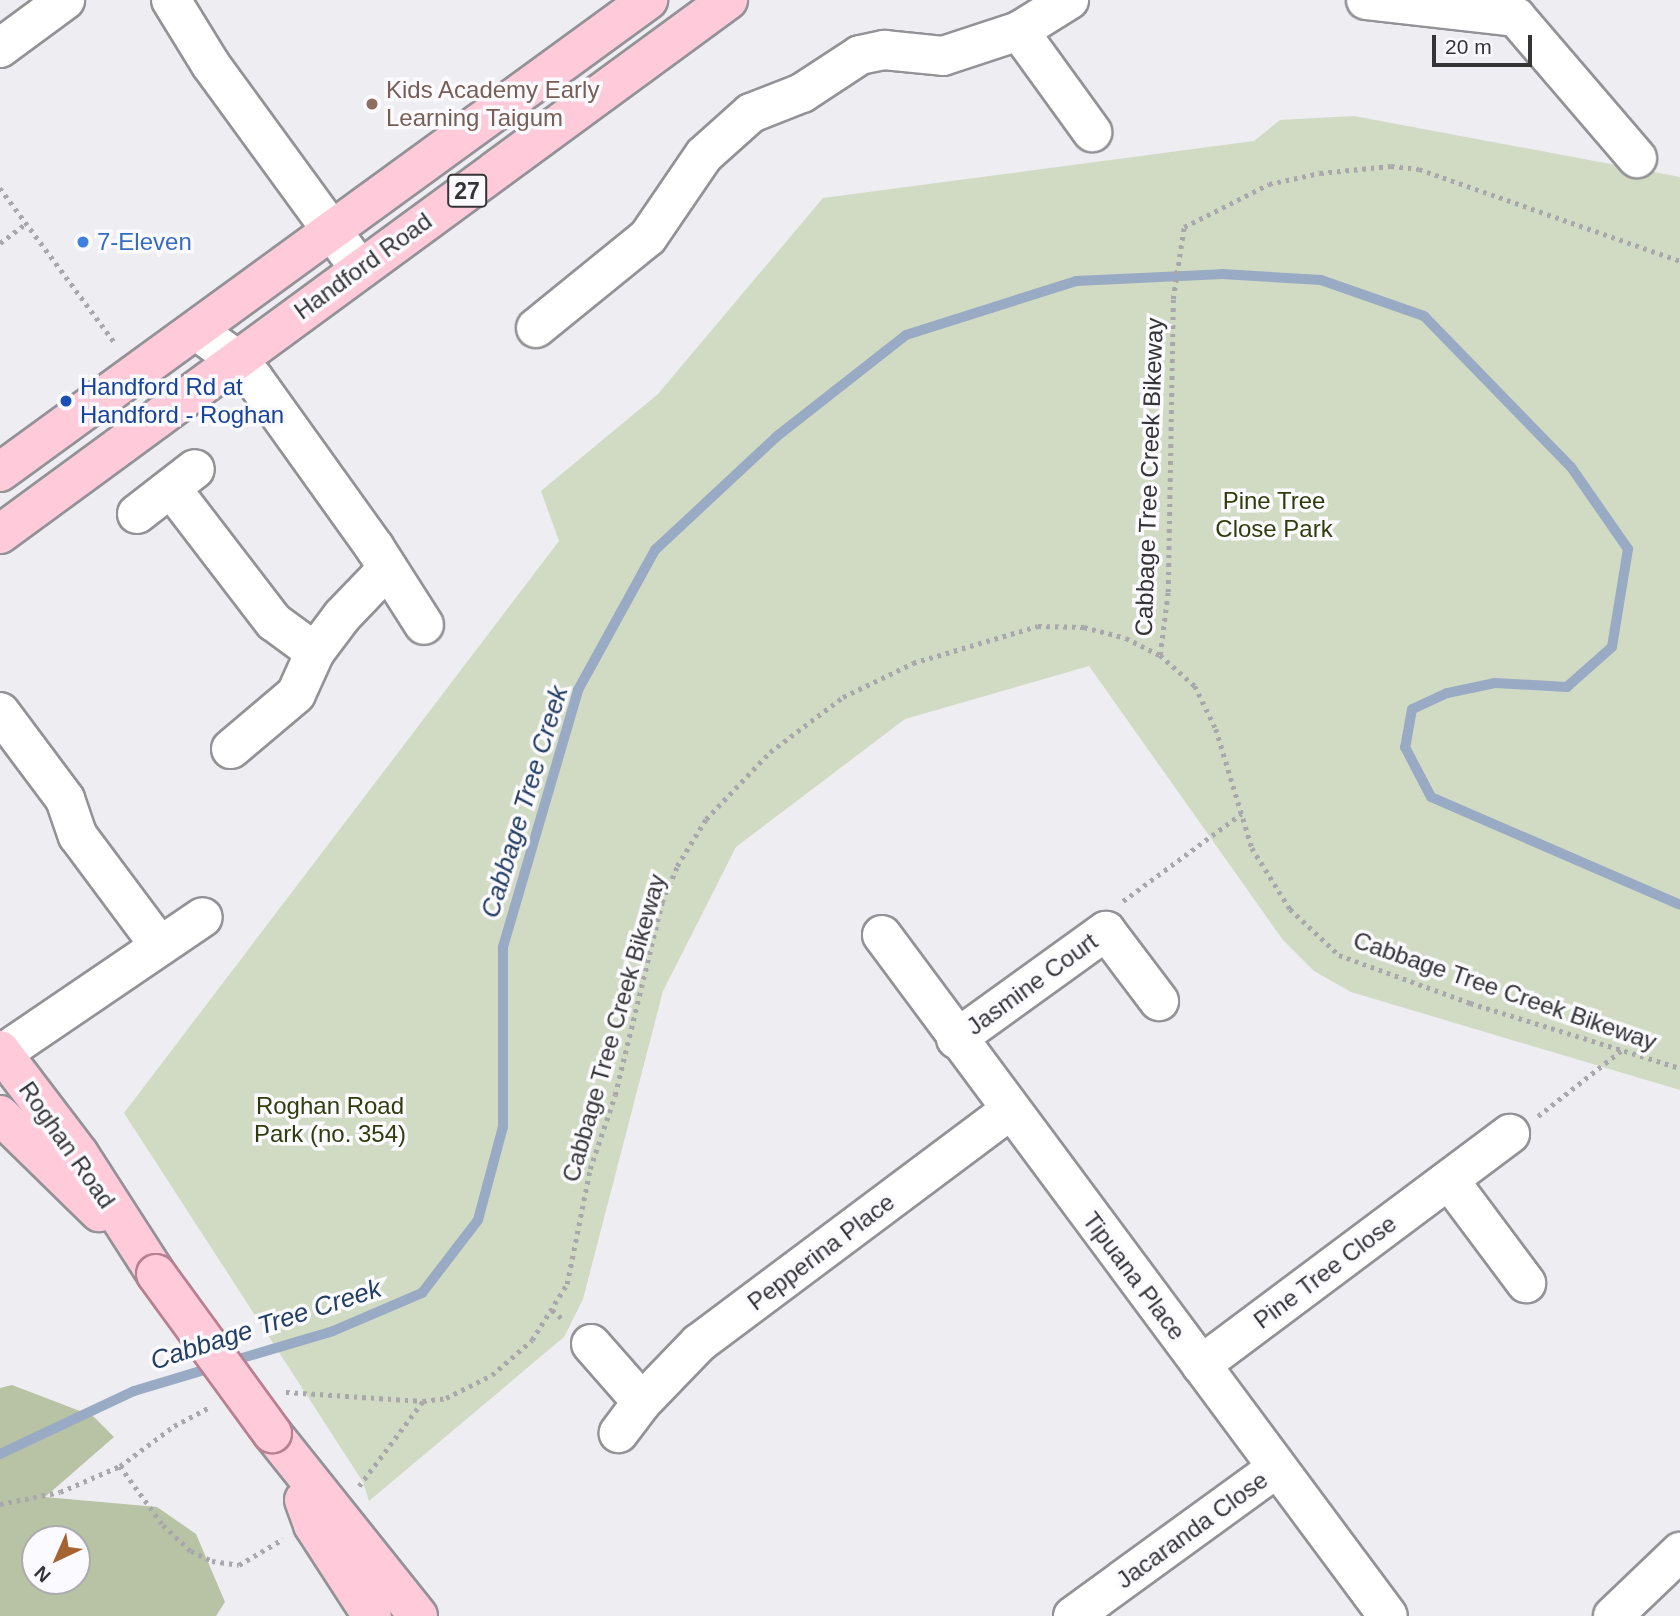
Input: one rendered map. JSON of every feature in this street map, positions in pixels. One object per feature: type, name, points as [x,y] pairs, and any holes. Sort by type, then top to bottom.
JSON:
[{"type":"main road","name":"Handford Road","points":[[0,472],[648,0]]},
{"type":"main road","name":"Handford Road","points":[[0,534],[359,268],[728,0]]},
{"type":"main road","name":"Roghan Road","points":[[1,1052],[79,1154],[132,1242],[279,1443],[418,1616]]},
{"type":"main road","name":"Roghan Road","points":[[0,1115],[132,1242]]},
{"type":"main road","name":"Roghan Road","points":[[279,1443],[313,1525],[372,1616]]},
{"type":"street","points":[[0,48],[65,0]]},
{"type":"street","points":[[171,0],[211,65],[359,268]]},
{"type":"street","points":[[536,328],[602,279],[648,237],[704,155],[751,113],[802,93],[860,55],[884,50],[943,56],[1019,31],[1069,0]]},
{"type":"street","points":[[1366,0],[1516,17],[1637,158]]},
{"type":"street","points":[[1019,31],[1093,132]]},
{"type":"street","points":[[197,331],[236,359],[388,568],[424,625]]},
{"type":"street","points":[[136,514],[183,478],[274,622],[315,652]]},
{"type":"street","points":[[231,749],[296,694],[315,652],[342,615],[388,568]]},
{"type":"street","points":[[0,712],[65,799],[78,836],[160,946]]},
{"type":"street","points":[[1,1052],[203,917]]},
{"type":"street","name":"Jasmine Court","points":[[956,1039],[1106,931],[1159,1001]]},
{"type":"street","name":"Tipuana Place","points":[[882,935],[1009,1111],[1388,1616]]},
{"type":"street","name":"Pepperina Place","points":[[619,1433],[642,1402],[699,1343],[1009,1111]]},
{"type":"street","name":"Pine Tree Close","points":[[1201,1365],[1510,1134]]},
{"type":"street","points":[[1449,1180],[1526,1283]]},
{"type":"street","points":[[591,1344],[642,1402]]},
{"type":"street","name":"Jacaranda Close","points":[[1073,1616],[1277,1468]]},
{"type":"street","points":[[1613,1616],[1680,1552]]},
{"type":"path","name":"Cabbage Tree Creek Bikeway","points":[[1160,655],[1168,592],[1173,299],[1184,227],[1269,184],[1320,173],[1391,166],[1445,178],[1680,261]]},
{"type":"path","points":[[0,188],[120,349]]},
{"type":"path","points":[[0,243],[27,223]]},
{"type":"path","name":"Cabbage Tree Creek Bikeway","points":[[273,1395],[423,1401],[470,1389],[492,1375],[532,1340],[566,1284],[590,1169],[615,1095],[662,902],[677,866],[706,818],[770,752],[843,697],[913,663],[1038,626],[1084,627],[1126,638],[1160,655],[1195,686],[1207,705],[1241,814],[1269,879],[1306,927],[1339,955],[1471,1003],[1680,1068]]},
{"type":"path","points":[[1106,931],[1114,907],[1241,814]]},
{"type":"path","points":[[1510,1134],[1622,1049]]},
{"type":"path","points":[[350,1493],[363,1482],[423,1401]]},
{"type":"path","points":[[0,1504],[60,1492],[120,1466],[174,1426],[222,1405]]},
{"type":"path","points":[[120,1466],[163,1525],[191,1551],[212,1561],[239,1565],[265,1547]]},
{"type":"green space","points":[[1354,116],[1680,177],[1680,1090],[1351,992],[1314,971],[1283,940],[1089,666],[905,719],[736,847],[663,991],[583,1299],[564,1337],[369,1501],[363,1482],[124,1113],[559,541],[541,491],[658,394],[823,198],[1254,141],[1280,120]]},
{"type":"green space","points":[[12,1385],[93,1416],[114,1437],[45,1497],[157,1507],[196,1534],[225,1602],[216,1616],[0,1616],[0,1388]]},
{"type":"waterway","name":"Cabbage Tree Creek","points":[[232,1361],[333,1331],[422,1293],[478,1220],[503,1127],[503,947],[578,690],[655,550],[776,437],[906,335],[1076,281],[1222,274],[1321,280],[1424,316],[1571,467],[1628,549],[1612,647],[1567,687],[1495,683],[1447,693],[1412,709],[1405,747],[1431,797],[1680,905]]},
{"type":"waterway","name":"Cabbage Tree Creek","points":[[0,1454],[134,1391],[214,1367]]},
{"type":"place","name":"Kids Academy Early Learning Taigum","points":[[372,104]]},
{"type":"place","name":"7-Eleven","points":[[83,242]]},
{"type":"place","name":"Handford Rd at Handford - Roghan","points":[[66,401]]},
{"type":"park label","name":"Pine Tree Close Park","points":[[1274,515]]},
{"type":"park label","name":"Roghan Road Park (no. 354)","points":[[330,1120]]}]
